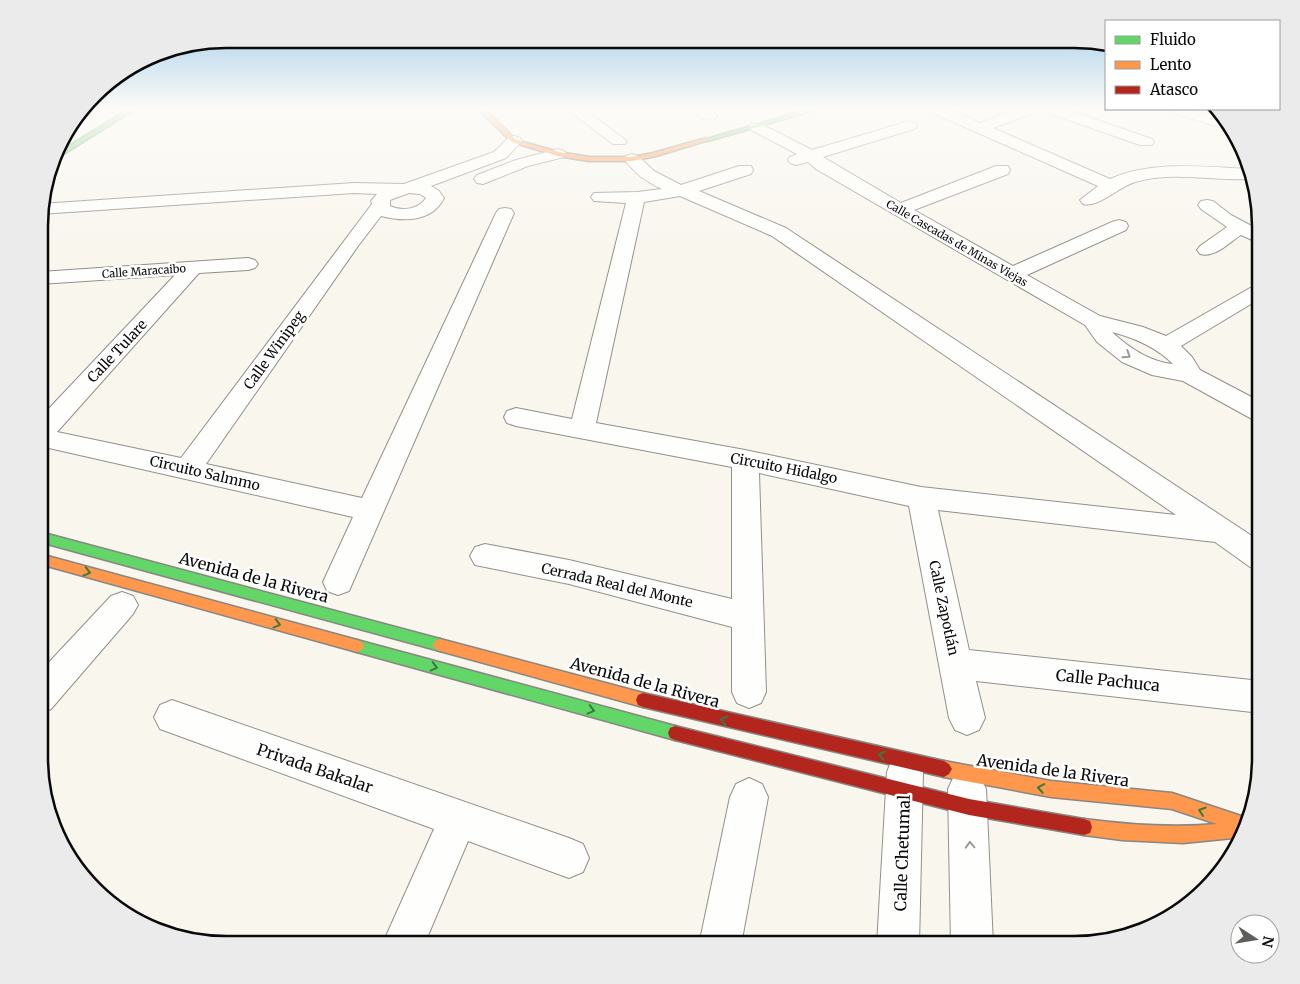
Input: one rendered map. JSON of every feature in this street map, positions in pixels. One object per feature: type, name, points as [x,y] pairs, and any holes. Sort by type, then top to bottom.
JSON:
[{"type":"street","points":[[406,188],[497,156]]},
{"type":"street","points":[[503,156],[522,163]]},
{"type":"street","points":[[467,186],[522,163],[550,156]]},
{"type":"street","points":[[570,156],[589,159],[632,159],[649,156]]},
{"type":"street","name":"Circuito Hidalgo","points":[[655,156],[672,168],[694,192]]},
{"type":"street","name":"Calle Cascadas de Minas Viejas","points":[[792,156],[810,160]]},
{"type":"street","name":"Calle Cascadas de Minas Viejas","points":[[804,156],[1093,321],[1132,330],[1166,346],[1187,365],[1191,375]]},
{"type":"street","points":[[810,160],[822,156]]},
{"type":"street","points":[[1043,156],[1111,186]]},
{"type":"street","points":[[1157,156],[1168,171]]},
{"type":"street","name":"Circuito Hidalgo","points":[[632,159],[637,166],[666,186],[694,192],[779,232],[1252,552]]},
{"type":"street","points":[[600,197],[636,198],[694,192],[746,170]]},
{"type":"street","points":[[899,210],[1002,170]]},
{"type":"street","points":[[1089,200],[1126,179],[1168,171],[1245,174]]},
{"type":"street","points":[[354,188],[380,203],[386,212],[400,214]]},
{"type":"street","points":[[48,210],[354,188],[422,188],[443,195],[429,207],[420,211],[400,214],[359,230]]},
{"type":"street","name":"Calle Winipeg","points":[[188,469],[384,196],[406,188]]},
{"type":"street","points":[[582,430],[636,198]]},
{"type":"street","points":[[1207,205],[1238,227],[1252,234]]},
{"type":"street","points":[[338,582],[505,213]]},
{"type":"street","points":[[1012,274],[1119,226]]},
{"type":"street","points":[[1207,250],[1238,227]]},
{"type":"street","name":"Calle Maracaibo","points":[[48,277],[248,264]]},
{"type":"street","name":"Calle Tulare","points":[[48,426],[194,268]]},
{"type":"street","points":[[1166,346],[1252,295]]},
{"type":"street","name":"Calle Cascadas de Minas Viejas","points":[[1093,321],[1099,332],[1111,344],[1134,359],[1158,370],[1191,375],[1252,408]]},
{"type":"street","name":"Circuito Hidalgo","points":[[516,417],[745,460],[921,498],[1222,531]]},
{"type":"street","name":"Circuito Salmmo","points":[[48,437],[370,510]]},
{"type":"street","points":[[745,460],[749,692]]},
{"type":"street","name":"Calle Zapotlán","points":[[921,498],[967,718]]},
{"type":"street","name":"Avenida de la Rivera","points":[[48,539],[258,595],[678,722],[967,790],[1051,789],[1172,801],[1240,825]]},
{"type":"street","name":"Cerrada Real del Monte","points":[[484,556],[569,572],[748,616]]},
{"type":"street","name":"Avenida de la Rivera","points":[[48,561],[244,615],[678,722],[967,790],[1047,822],[1122,832],[1183,836],[1238,829]]},
{"type":"street","points":[[244,615],[258,595]]},
{"type":"street","points":[[48,688],[122,605]]},
{"type":"street","name":"Calle Pachuca","points":[[956,664],[1252,696]]},
{"type":"street","name":"Privada Bakalar","points":[[172,717],[569,858]]},
{"type":"street","name":"Calle Chetumal","points":[[898,936],[905,776]]},
{"type":"street","points":[[967,790],[972,936]]},
{"type":"street","points":[[722,936],[748,797]]},
{"type":"street","points":[[407,936],[458,819]]},
{"type":"traffic: fast","points":[[48,539],[440,645]]},
{"type":"traffic: fast","points":[[357,646],[675,733]]},
{"type":"traffic: slow","points":[[570,156],[589,159],[632,159],[649,156]]},
{"type":"traffic: slow","points":[[48,561],[357,646]]},
{"type":"traffic: slow","points":[[440,645],[643,700]]},
{"type":"traffic: slow","points":[[944,769],[1051,789],[1172,801],[1240,823]]},
{"type":"traffic: slow","points":[[1084,827],[1122,832],[1183,835],[1238,830]]},
{"type":"traffic: jam","points":[[643,700],[944,769]]},
{"type":"traffic: jam","points":[[675,733],[969,807],[1084,827]]}]
